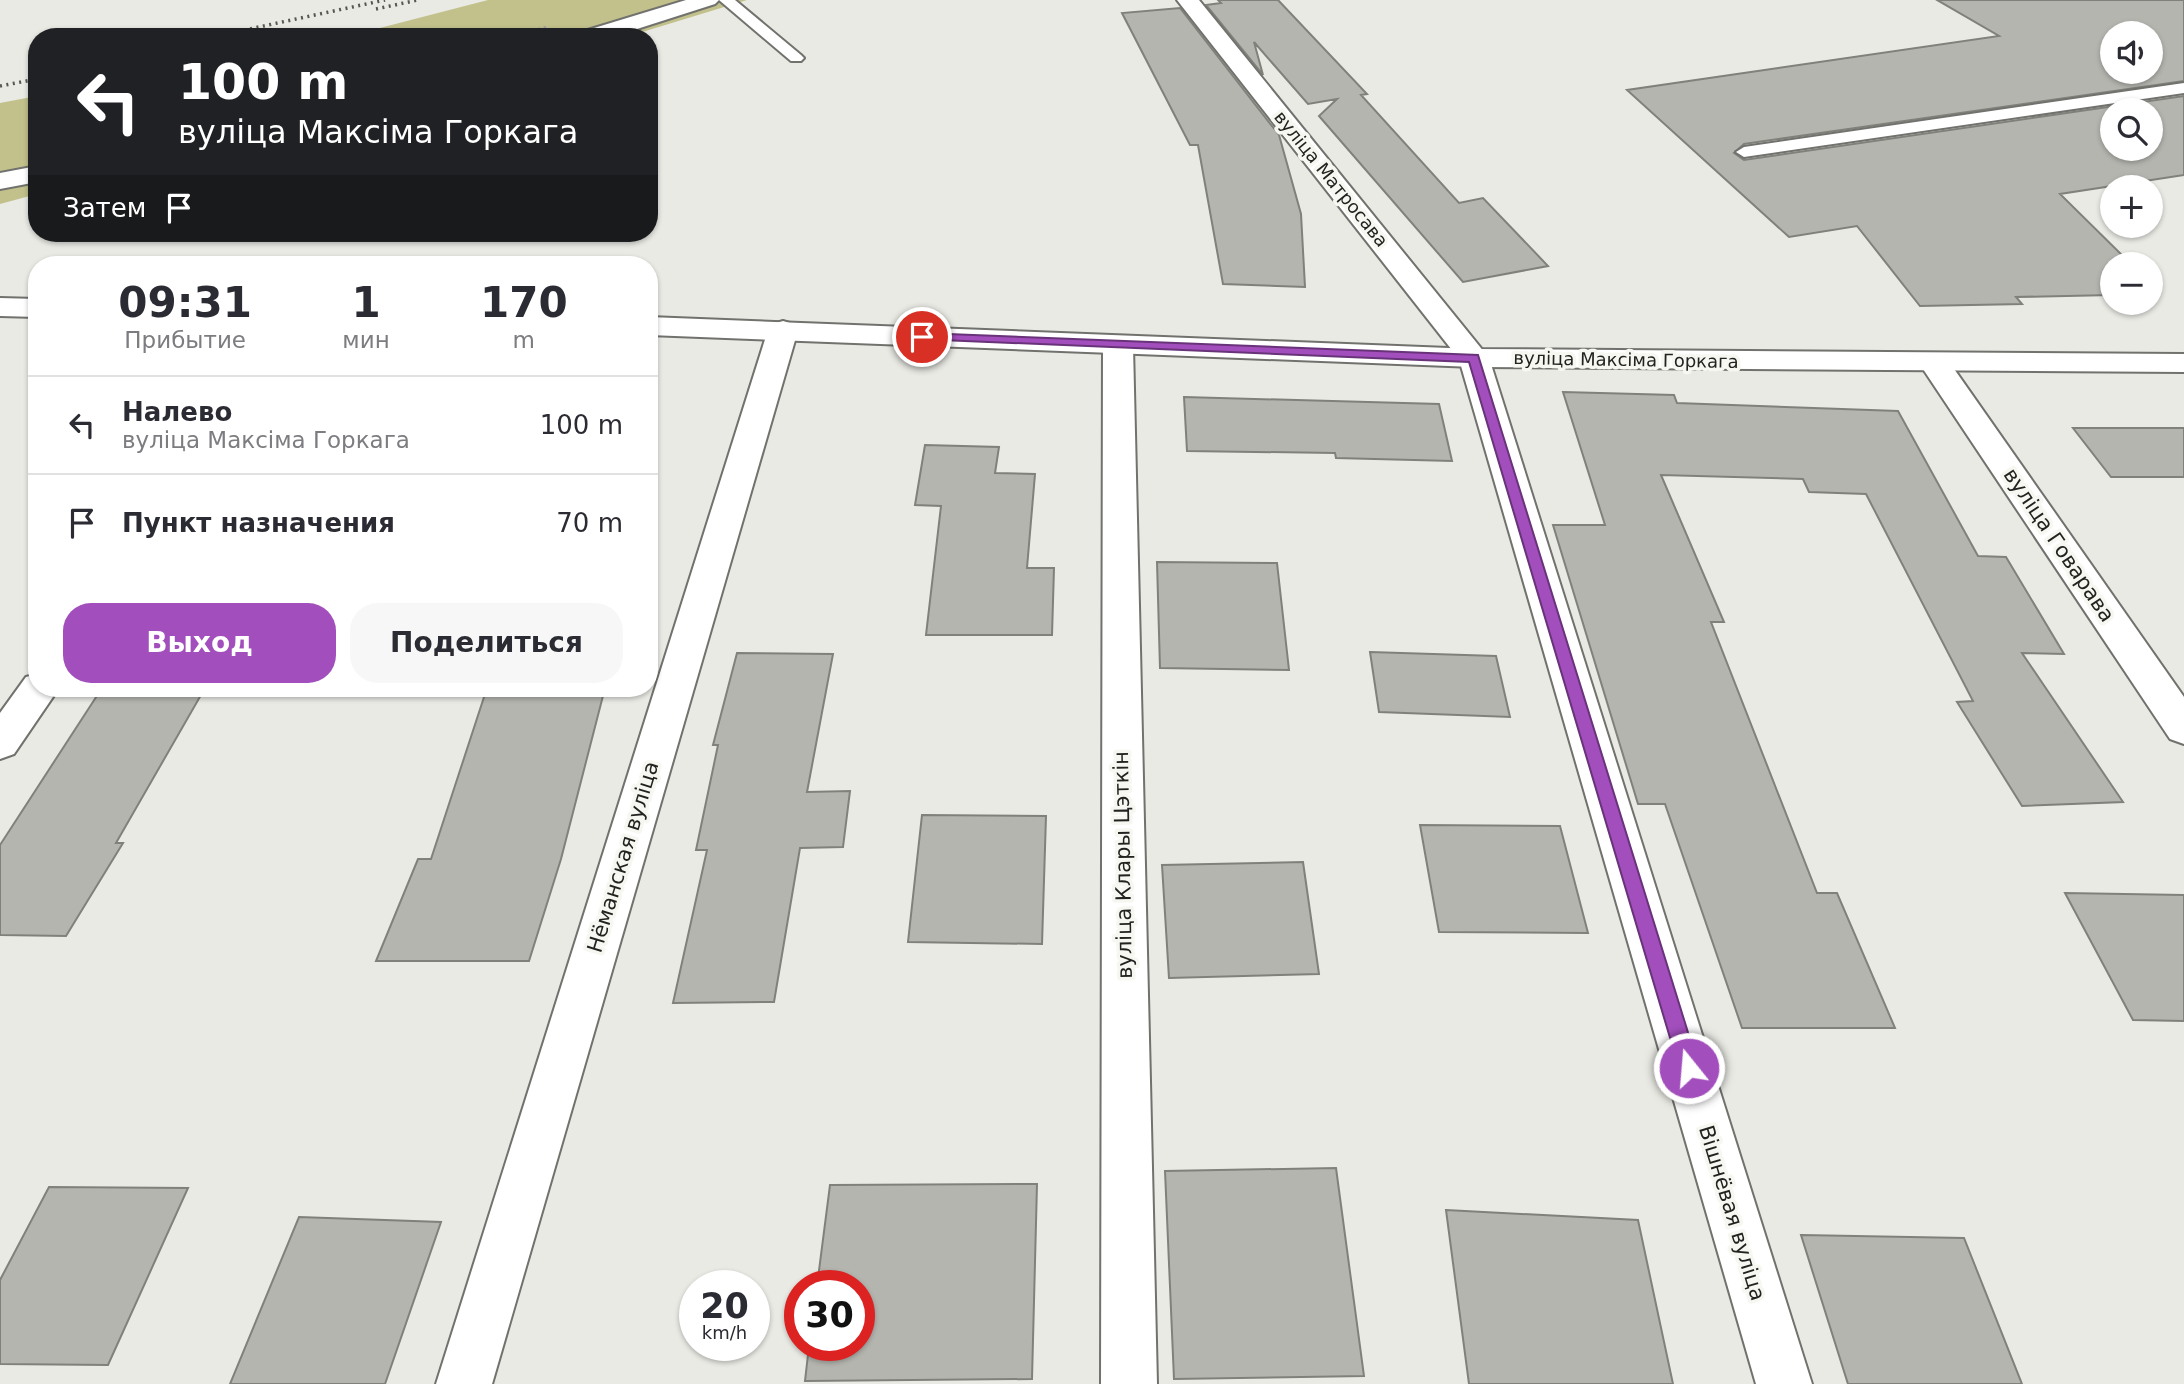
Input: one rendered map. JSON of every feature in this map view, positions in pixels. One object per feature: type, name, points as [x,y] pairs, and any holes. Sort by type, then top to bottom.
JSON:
[{"type":"street","points":[[618,28],[708,0]]},
{"type":"street","name":"вуліца Матросава","points":[[1188,0],[1474,358]]},
{"type":"street","points":[[0,181],[28,176]]},
{"type":"street","points":[[0,307],[28,308]]},
{"type":"street","name":"вуліца Максіма Горкага","points":[[658,326],[1474,358],[2184,363]]},
{"type":"street","name":"Нёманская вуліца","points":[[464,1384],[783,330]]},
{"type":"street","name":"вуліца Клары Цэткін","points":[[1118,346],[1129,1384]]},
{"type":"street","name":"Вішнёвая вуліца","points":[[1474,358],[1784,1384]]},
{"type":"street","name":"вуліца Говарава","points":[[1934,363],[2184,727]]},
{"type":"street","points":[[0,743],[33,697]]},
{"type":"lane","points":[[726,0],[796,58]]},
{"type":"lane","points":[[1744,152],[2184,88]]},
{"type":"shaded area","points":[[488,0],[747,0],[655,28],[380,28]]},
{"type":"shaded area","points":[[28,98],[28,196],[0,204],[0,103]]},
{"type":"building","points":[[1218,0],[1278,0],[1367,94],[1361,95],[1459,203],[1483,198],[1548,266],[1463,282],[1319,116],[1337,99],[1308,104],[1254,42],[1263,75],[1206,5],[1221,3]]},
{"type":"building","points":[[1937,0],[2184,0],[2184,81],[1744,144],[1734,153],[1744,160],[2100,108],[2100,161],[2163,161],[2163,99],[2184,96],[2184,175],[2163,178],[2163,175],[2100,175],[2100,188],[2060,194],[2100,233],[2100,238],[2105,238],[2119,252],[2100,252],[2100,295],[2016,297],[2022,304],[1920,306],[1857,226],[1789,237],[1627,90],[1999,36]]},
{"type":"building","points":[[1180,8],[1279,135],[1301,214],[1305,287],[1223,284],[1198,145],[1190,145],[1122,13]]},
{"type":"building","points":[[1563,392],[1674,395],[1677,403],[1898,411],[1978,556],[2006,557],[2064,654],[2022,653],[2123,802],[2022,806],[1957,702],[1973,701],[1866,494],[1809,492],[1803,479],[1661,475],[1724,622],[1711,622],[1817,893],[1837,893],[1895,1028],[1742,1028],[1665,804],[1638,804],[1553,525],[1605,525]]},
{"type":"building","points":[[1184,397],[1439,404],[1452,461],[1336,458],[1335,453],[1187,451]]},
{"type":"building","points":[[2073,428],[2184,428],[2184,477],[2111,477]]},
{"type":"building","points":[[925,445],[999,447],[995,473],[1035,474],[1027,568],[1054,568],[1052,635],[926,635],[941,506],[915,505]]},
{"type":"building","points":[[1157,562],[1277,563],[1289,670],[1160,668]]},
{"type":"building","points":[[1370,652],[1496,656],[1510,717],[1379,712]]},
{"type":"building","points":[[737,653],[833,654],[807,792],[850,791],[843,847],[800,848],[774,1002],[673,1003],[707,850],[696,850],[718,745],[713,745]]},
{"type":"building","points":[[96,697],[200,697],[116,843],[123,843],[66,936],[0,935],[0,845]]},
{"type":"building","points":[[484,697],[603,697],[561,859],[529,961],[376,961],[418,859],[431,859]]},
{"type":"building","points":[[922,815],[1046,816],[1042,944],[908,942]]},
{"type":"building","points":[[1420,825],[1560,826],[1588,933],[1439,932]]},
{"type":"building","points":[[1303,862],[1319,974],[1169,978],[1162,865]]},
{"type":"building","points":[[2065,893],[2184,895],[2184,1021],[2133,1020]]},
{"type":"building","points":[[1336,1168],[1364,1376],[1174,1379],[1165,1171]]},
{"type":"building","points":[[1037,1184],[1032,1379],[805,1381],[807,1361],[875,1361],[875,1270],[819,1270],[830,1185]]},
{"type":"building","points":[[49,1187],[188,1188],[108,1365],[0,1364],[0,1280]]},
{"type":"building","points":[[1446,1210],[1638,1220],[1673,1384],[1469,1384]]},
{"type":"building","points":[[299,1217],[441,1222],[385,1384],[230,1384]]},
{"type":"building","points":[[1801,1235],[1964,1238],[2022,1384],[1848,1384]]},
{"type":"railway","points":[[254,28],[385,0]]},
{"type":"railway","points":[[376,9],[418,0]]},
{"type":"railway","points":[[0,86],[28,81]]},
{"type":"route","points":[[922,337],[1474,358],[1689,1068]]}]
